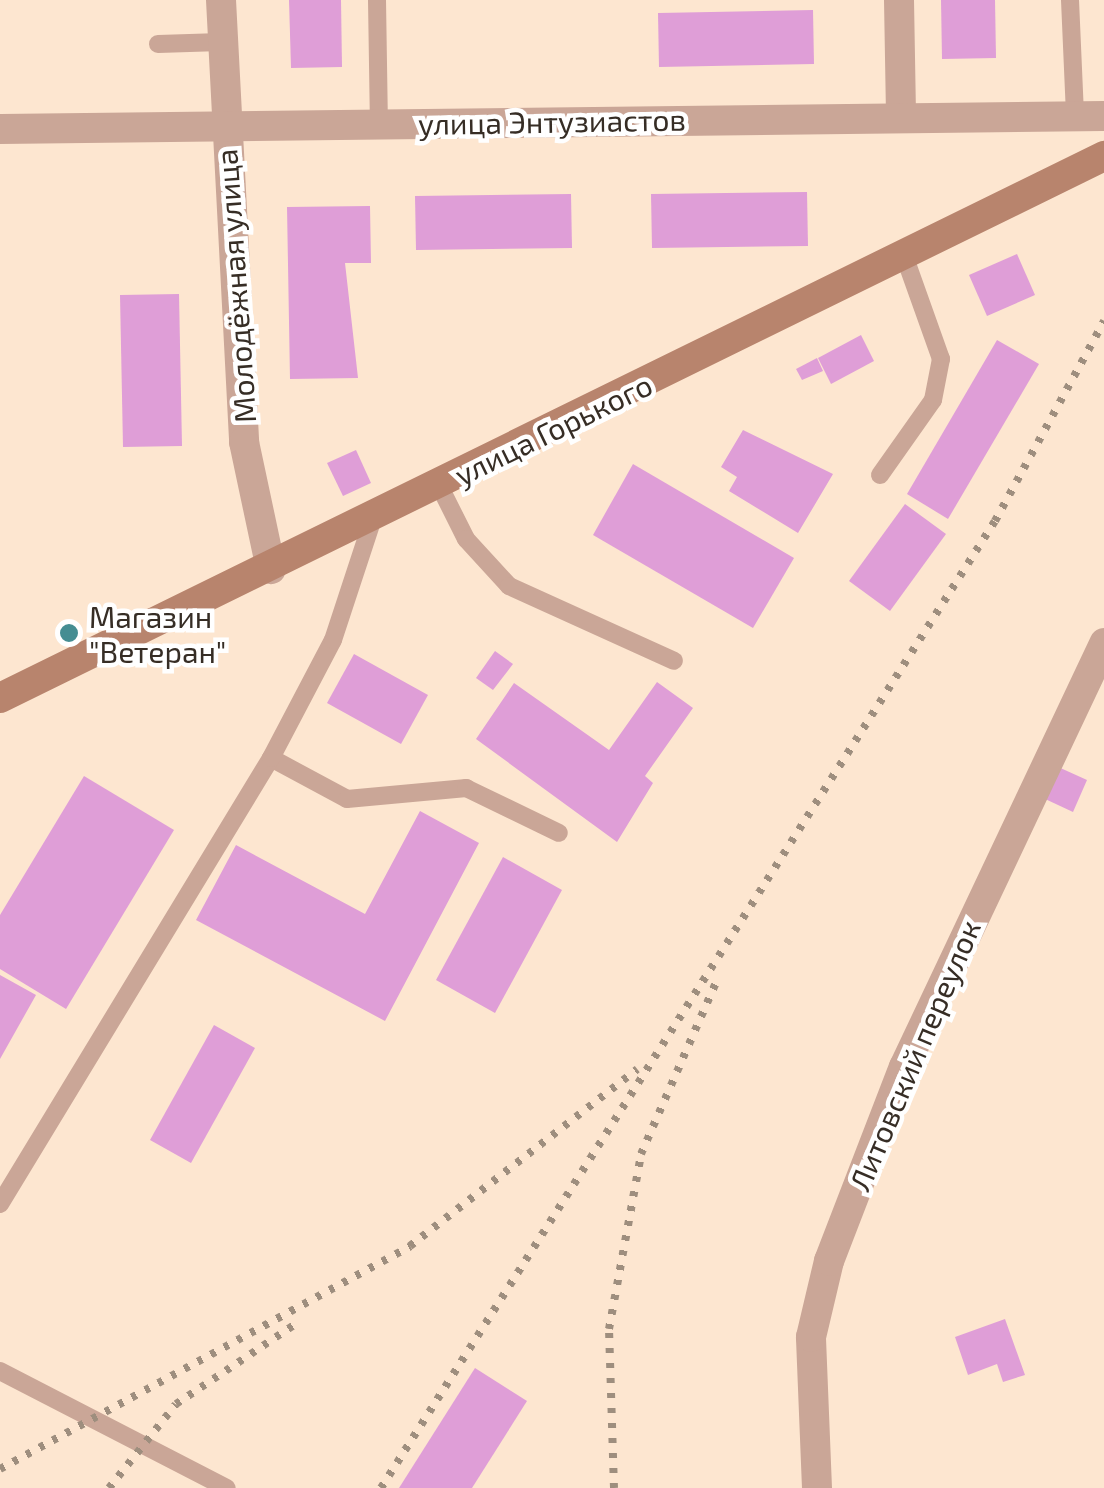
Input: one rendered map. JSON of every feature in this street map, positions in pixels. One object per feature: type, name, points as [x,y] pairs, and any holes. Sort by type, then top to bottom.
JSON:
[{"type":"main road","name":"улица Горького","points":[[0,698],[271,569],[1104,156]]},
{"type":"street","name":"Молодёжная улица","points":[[221,0],[224,126],[244,442],[271,569]]},
{"type":"street","points":[[899,0],[902,113]]},
{"type":"street","name":"улица Энтузиастов","points":[[0,128],[902,113],[1089,116]]},
{"type":"street","name":"Литовский переулок","points":[[817,1488],[811,1336],[830,1261],[904,1067],[1104,643]]},
{"type":"lane","points":[[377,0],[379,124]]},
{"type":"lane","points":[[1070,0],[1089,116]]},
{"type":"lane","points":[[158,44],[221,42]]},
{"type":"lane","points":[[880,474],[933,400],[942,359],[904,255]]},
{"type":"lane","points":[[439,486],[466,539],[509,586],[674,662]]},
{"type":"lane","points":[[0,1204],[271,758],[333,640],[373,518]]},
{"type":"lane","points":[[271,758],[347,799],[466,788],[558,833]]},
{"type":"lane","points":[[0,1371],[227,1488]]},
{"type":"building","points":[[289,0],[341,0],[342,67],[291,68]]},
{"type":"building","points":[[941,0],[995,0],[996,58],[942,59]]},
{"type":"building","points":[[813,10],[814,64],[659,67],[658,13]]},
{"type":"building","points":[[807,192],[808,246],[652,248],[651,194]]},
{"type":"building","points":[[571,194],[572,248],[416,250],[415,196]]},
{"type":"building","points":[[370,206],[371,263],[345,263],[358,378],[290,379],[287,207]]},
{"type":"building","points":[[1017,254],[1035,295],[987,316],[969,275]]},
{"type":"building","points":[[179,294],[182,446],[123,447],[120,295]]},
{"type":"building","points":[[861,335],[874,361],[831,384],[818,358]]},
{"type":"building","points":[[997,340],[1039,364],[948,519],[907,494]]},
{"type":"building","points":[[817,358],[823,371],[802,380],[796,369]]},
{"type":"building","points":[[743,430],[833,474],[798,533],[729,491],[737,477],[721,467]]},
{"type":"building","points":[[356,450],[371,483],[343,496],[327,463]]},
{"type":"building","points":[[633,464],[794,558],[753,628],[593,535]]},
{"type":"building","points":[[905,504],[946,534],[890,611],[849,581]]},
{"type":"building","points":[[495,651],[513,664],[493,690],[476,678]]},
{"type":"building","points":[[354,654],[428,695],[401,744],[327,703]]},
{"type":"building","points":[[657,682],[693,708],[645,776],[653,783],[617,842],[476,739],[514,683],[609,750]]},
{"type":"building","points":[[1056,766],[1087,780],[1073,812],[1043,798]]},
{"type":"building","points":[[84,776],[174,830],[66,1009],[0,969],[0,915]]},
{"type":"building","points":[[420,811],[479,843],[385,1021],[196,920],[236,845],[365,914]]},
{"type":"building","points":[[503,857],[562,890],[495,1013],[436,980]]},
{"type":"building","points":[[0,975],[36,995],[0,1059]]},
{"type":"building","points":[[214,1025],[255,1048],[191,1163],[150,1140]]},
{"type":"building","points":[[1005,1319],[1025,1375],[1003,1382],[997,1364],[968,1375],[955,1337]]},
{"type":"building","points":[[475,1368],[527,1401],[472,1488],[399,1488]]},
{"type":"railway","points":[[381,1488],[995,521],[1104,321]]},
{"type":"railway","points":[[614,1488],[609,1329],[641,1154],[718,978]]},
{"type":"railway","points":[[0,1469],[410,1246],[637,1069]]},
{"type":"railway","points":[[109,1488],[176,1404],[294,1325]]},
{"type":"place","name":"Магазин \"Ветеран\"","points":[[69,633]]}]
